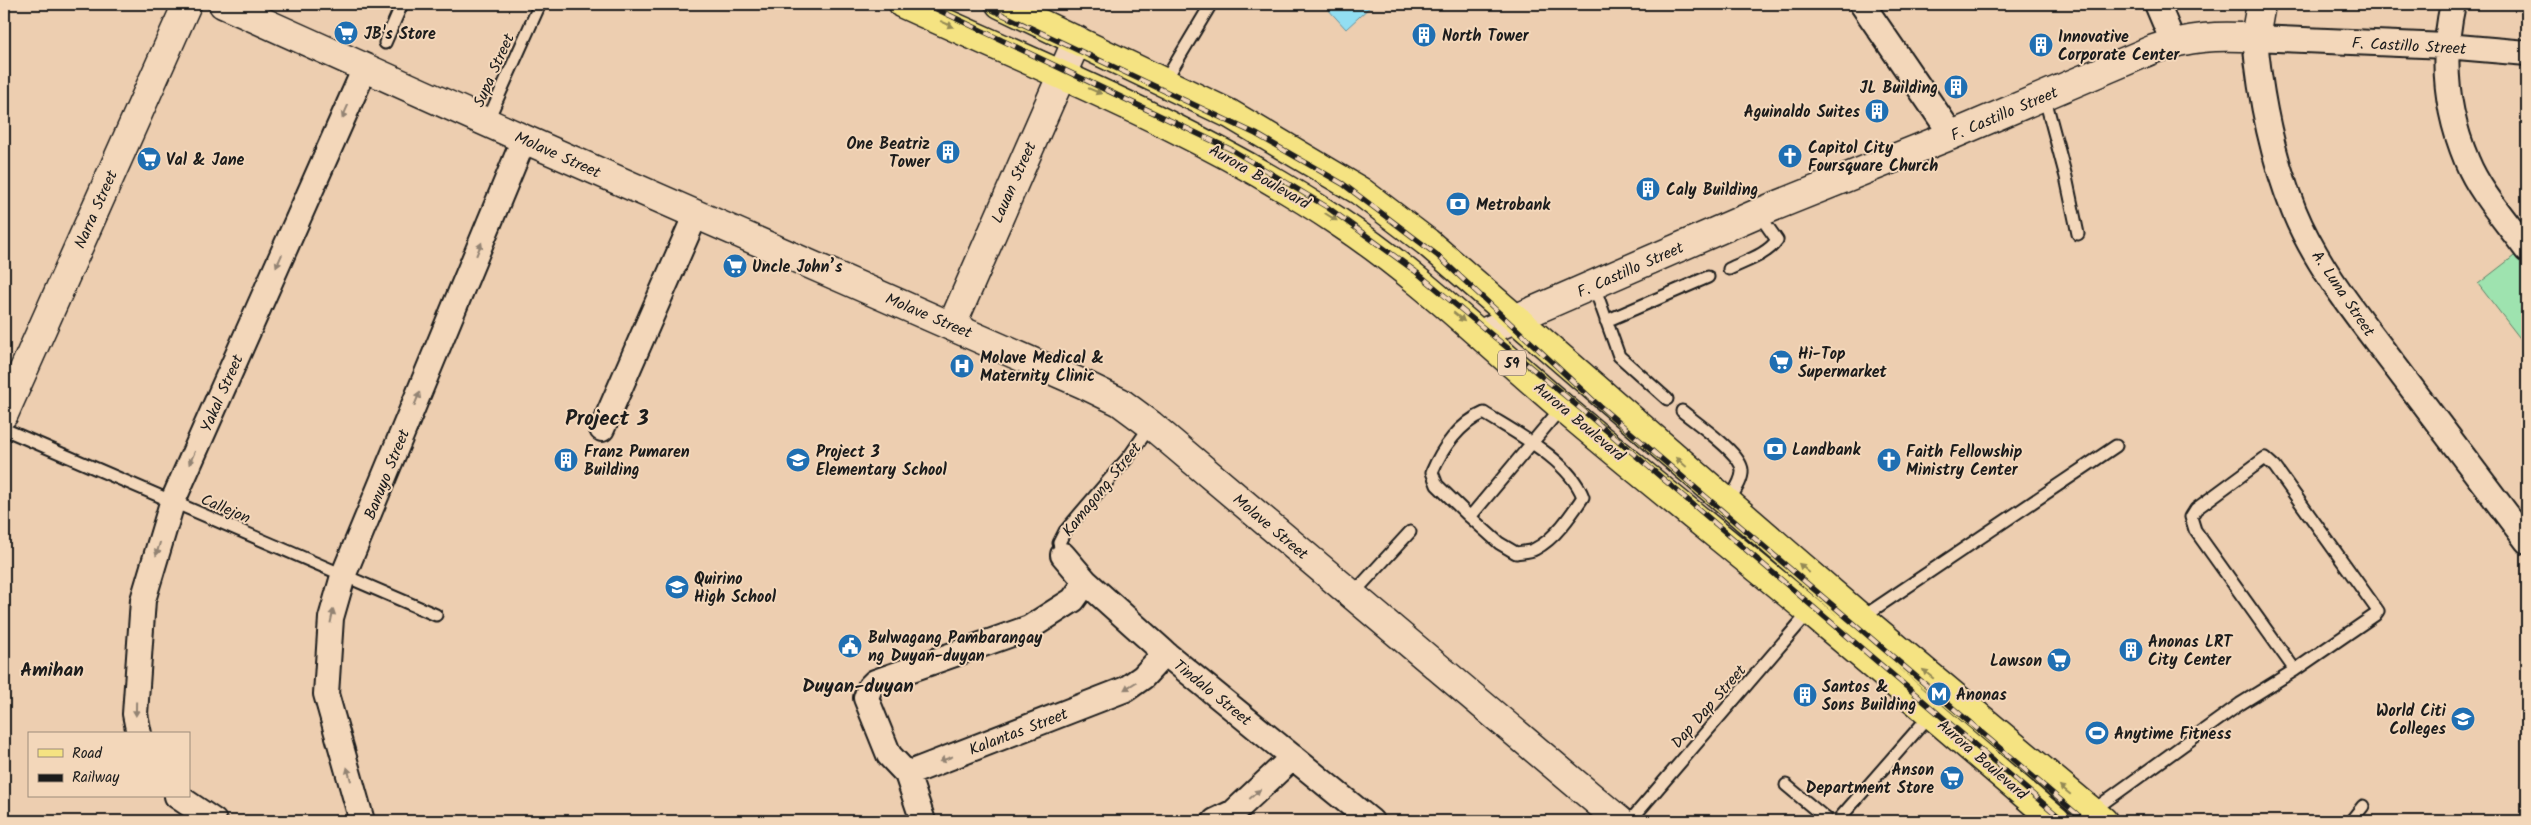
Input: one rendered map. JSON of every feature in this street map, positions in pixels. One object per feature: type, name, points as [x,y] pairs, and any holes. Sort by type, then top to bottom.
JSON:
[{"type":"main road","name":"Aurora Boulevard","points":[[903,4],[1155,119],[1276,183],[1339,222],[1401,268],[1480,334],[1562,407],[1810,611],[2056,821]]},
{"type":"main road","name":"Aurora Boulevard","points":[[1000,4],[1165,81],[1239,119],[1360,191],[1427,242],[1861,618],[2097,816]]},
{"type":"street","name":"Narra Street","points":[[4,414],[187,4]]},
{"type":"street","name":"Molave Street","points":[[223,4],[524,139],[952,325],[1120,402],[1151,425],[1620,821]]},
{"type":"street","points":[[2157,4],[2173,42]]},
{"type":"street","name":"A. Luna Street","points":[[2261,4],[2255,38],[2262,93],[2278,166],[2294,212],[2313,250],[2355,313],[2527,541]]},
{"type":"street","points":[[2453,4],[2446,46],[2447,84],[2452,119],[2467,162],[2484,190],[2527,250]]},
{"type":"street","points":[[1865,5],[1952,135]]},
{"type":"street","name":"F. Castillo Street","points":[[1480,334],[1758,213],[1952,135],[2173,42],[2217,35],[2446,46],[2527,53]]},
{"type":"street","name":"Lauan Street","points":[[952,325],[1077,40]]},
{"type":"street","name":"Yakal Street","points":[[139,732],[135,714],[143,600],[172,503],[365,68]]},
{"type":"street","name":"Banuyo Street","points":[[362,821],[326,694],[331,618],[343,576],[524,139]]},
{"type":"street","points":[[602,430],[696,214]]},
{"type":"street","name":"Tindalo Street","points":[[1063,555],[1086,582],[1164,653],[1371,821]]},
{"type":"street","points":[[923,821],[907,774],[892,760],[886,749],[866,698],[870,687],[875,682],[1029,628],[1073,600],[1086,582]]},
{"type":"street","name":"Kalantas Street","points":[[907,774],[1126,689],[1143,677],[1164,653]]},
{"type":"street","points":[[1215,821],[1234,812],[1293,757]]},
{"type":"street","points":[[180,798],[214,821]]},
{"type":"lane","points":[[385,43],[402,4]]},
{"type":"lane","name":"Supa Street","points":[[487,122],[540,4]]},
{"type":"lane","points":[[1165,81],[1211,4]]},
{"type":"lane","points":[[2044,96],[2066,177],[2078,234]]},
{"type":"lane","points":[[1729,269],[1764,252],[1777,240],[1758,213]]},
{"type":"lane","points":[[1606,321],[1708,277]]},
{"type":"lane","points":[[1594,286],[1619,356],[1668,399]]},
{"type":"lane","points":[[1470,518],[1562,407]]},
{"type":"lane","points":[[1682,411],[1737,457],[1742,469],[1741,478],[1728,502]]},
{"type":"lane","points":[[1484,413],[1532,444],[1560,466],[1578,486],[1583,497],[1571,515],[1552,535],[1534,549],[1516,553],[1499,543],[1470,518],[1437,485],[1432,472],[1438,457],[1455,435],[1472,418],[1484,413]]},
{"type":"lane","name":"Kamagong Street","points":[[1063,555],[1059,543],[1065,531],[1130,455],[1151,425]]},
{"type":"lane","name":"Callejon","points":[[4,429],[172,503],[436,615]]},
{"type":"lane","points":[[1861,618],[2116,446]]},
{"type":"lane","points":[[2097,816],[2240,704],[2295,670],[2375,616],[2378,610],[2275,467],[2265,458],[2196,509],[2190,517],[2195,530],[2295,670]]},
{"type":"lane","points":[[1352,595],[1410,532]]},
{"type":"lane","name":"Dap Dap Street","points":[[1630,821],[1810,611]]},
{"type":"lane","points":[[1786,785],[1831,821],[1839,819],[1931,714]]},
{"type":"lane","points":[[2351,821],[2363,806]]},
{"type":"green space","points":[[2527,246],[2527,345],[2526,346],[2478,284]]},
{"type":"water","points":[[1329,4],[1372,5],[1346,29],[1326,7]]},
{"type":"railway","points":[[926,4],[1232,150],[1327,207],[1415,271],[1587,414],[2064,821]]},
{"type":"railway","points":[[980,4],[1256,134],[1343,184],[1437,255],[1595,402],[2085,821]]},
{"type":"place","name":"JB's Store","points":[[346,33]]},
{"type":"place","name":"North Tower","points":[[1424,35]]},
{"type":"place","name":"Innovative Corporate Center","points":[[2041,45]]},
{"type":"place","name":"JL Building","points":[[1956,87]]},
{"type":"place","name":"Aguinaldo Suites","points":[[1877,111]]},
{"type":"place","name":"One Beatriz Tower","points":[[948,152]]},
{"type":"place","name":"Capitol City Foursquare Church","points":[[1790,156]]},
{"type":"place","name":"Val & Jane","points":[[149,159]]},
{"type":"place","name":"Caly Building","points":[[1648,189]]},
{"type":"place","name":"Metrobank","points":[[1458,204]]},
{"type":"place","name":"Uncle John’s","points":[[735,266]]},
{"type":"place","name":"Hi-Top Supermarket","points":[[1781,362]]},
{"type":"place","name":"Molave Medical & Maternity Clinic","points":[[962,366]]},
{"type":"place","name":"Landbank","points":[[1775,449]]},
{"type":"place","name":"Franz Pumaren Building","points":[[566,460]]},
{"type":"place","name":"Project 3 Elementary School","points":[[798,460]]},
{"type":"place","name":"Faith Fellowship Ministry Center","points":[[1889,460]]},
{"type":"place","name":"Quirino High School","points":[[677,587]]},
{"type":"place","name":"Bulwagang Pambarangay ng Duyan-duyan","points":[[850,646]]},
{"type":"place","name":"Anonas LRT City Center","points":[[2131,650]]},
{"type":"place","name":"Lawson","points":[[2059,660]]},
{"type":"place","name":"Anonas","points":[[1939,694]]},
{"type":"place","name":"Santos & Sons Building","points":[[1805,695]]},
{"type":"place","name":"World Citi Colleges","points":[[2463,719]]},
{"type":"place","name":"Anytime Fitness","points":[[2097,733]]},
{"type":"place","name":"Anson Department Store","points":[[1952,778]]},
{"type":"district","name":"Project 3","points":[[607,418]]},
{"type":"district","name":"Amihan","points":[[52,669]]},
{"type":"district","name":"Duyan-duyan","points":[[858,685]]}]
